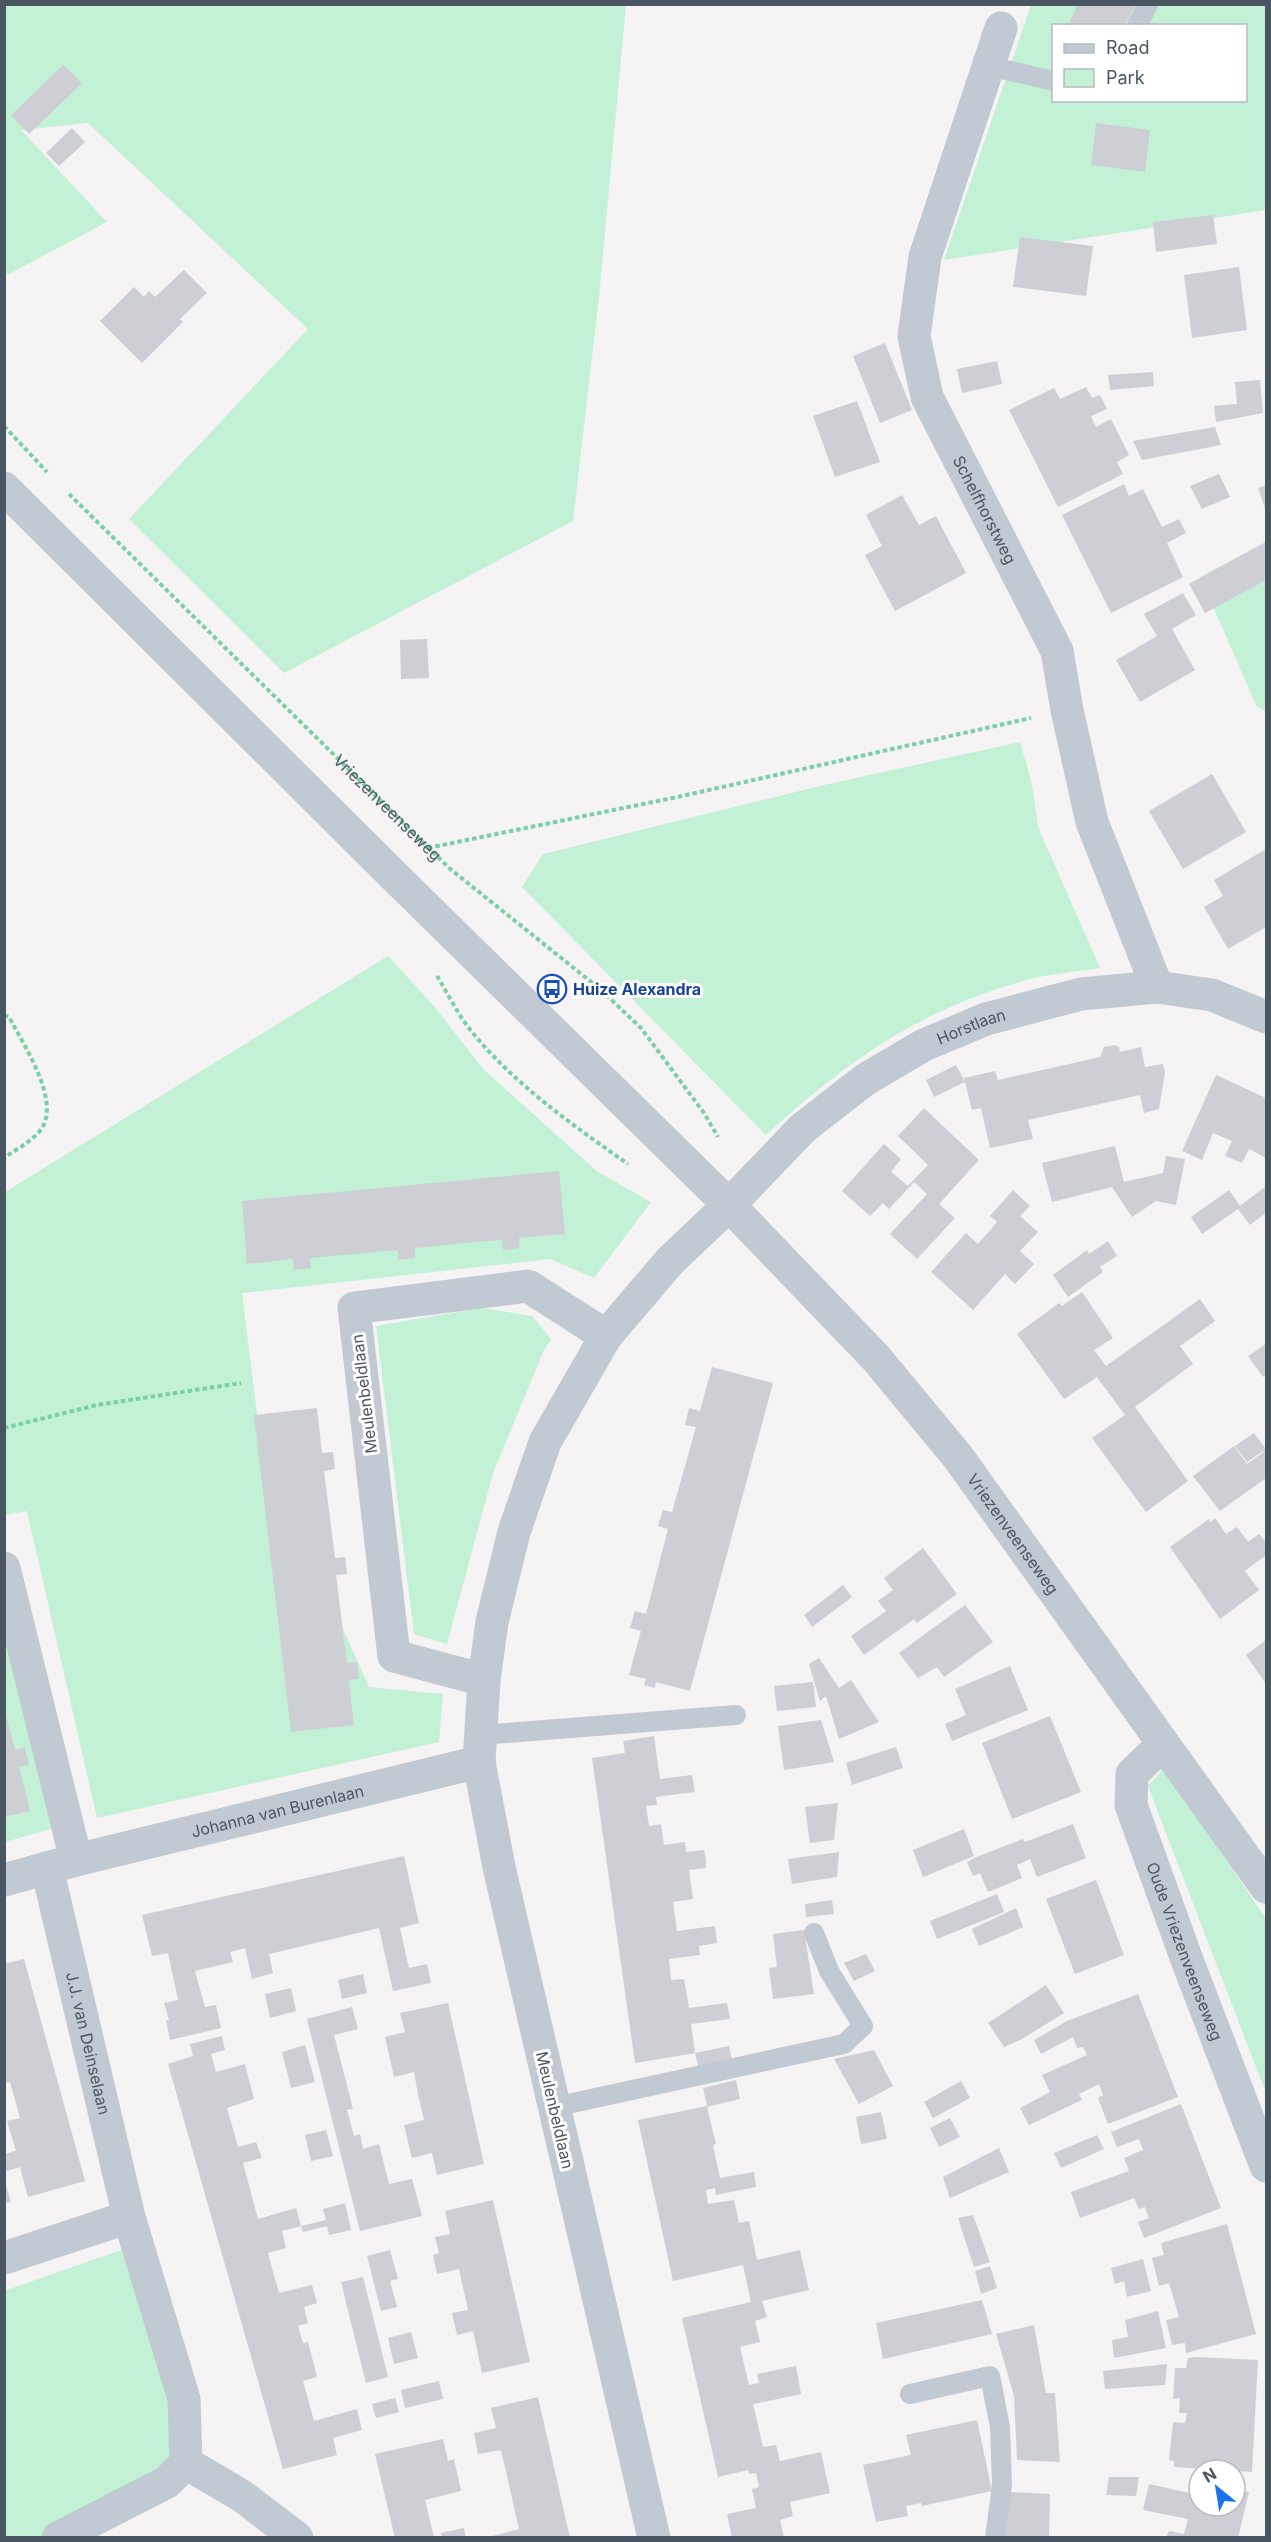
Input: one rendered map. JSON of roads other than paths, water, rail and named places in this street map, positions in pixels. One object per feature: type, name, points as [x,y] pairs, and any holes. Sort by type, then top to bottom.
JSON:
[{"type":"street","name":"Schelfhorstweg","points":[[1001,28],[925,257],[914,336],[927,397],[1057,651],[1066,710],[1092,822],[1157,987]]},
{"type":"street","name":"Vriezenveenseweg","points":[[4,488],[729,1205],[876,1358],[958,1457],[1266,1887]]},
{"type":"street","name":"Horstlaan","points":[[729,1205],[803,1128],[866,1079],[924,1045],[986,1019],[1081,994],[1157,987],[1212,995],[1266,1017]]},
{"type":"street","name":"Meulenbeldlaan","points":[[654,2538],[499,1867],[480,1748],[484,1680],[492,1622],[514,1532],[545,1442],[606,1336],[670,1261],[729,1205]]},
{"type":"street","name":"Meulenbeldlaan","points":[[484,1680],[394,1656],[354,1308],[528,1286],[606,1336]]},
{"type":"street","points":[[4,1568],[62,1864]]},
{"type":"street","name":"Oude Vriezenveenseweg","points":[[1163,1744],[1132,1774],[1131,1805],[1187,1960],[1266,2166]]},
{"type":"street","name":"Johanna van Burenlaan","points":[[4,1880],[480,1748]]},
{"type":"street","name":"J.J. van Deinselaan","points":[[62,1864],[129,2217],[184,2398],[186,2463]]},
{"type":"street","points":[[4,2258],[129,2217]]},
{"type":"street","points":[[58,2538],[167,2482],[186,2463],[242,2496],[297,2538]]},
{"type":"lane","points":[[1138,24],[1148,4]]},
{"type":"lane","points":[[988,66],[1052,81]]},
{"type":"lane","points":[[480,1748],[736,1715]]},
{"type":"lane","points":[[554,2107],[844,2044],[863,2026],[829,1971],[814,1933]]},
{"type":"lane","points":[[910,2394],[990,2376],[1001,2439],[1002,2485],[995,2538]]},
{"type":"place","name":"Huize Alexandra","points":[[552,989]]}]
